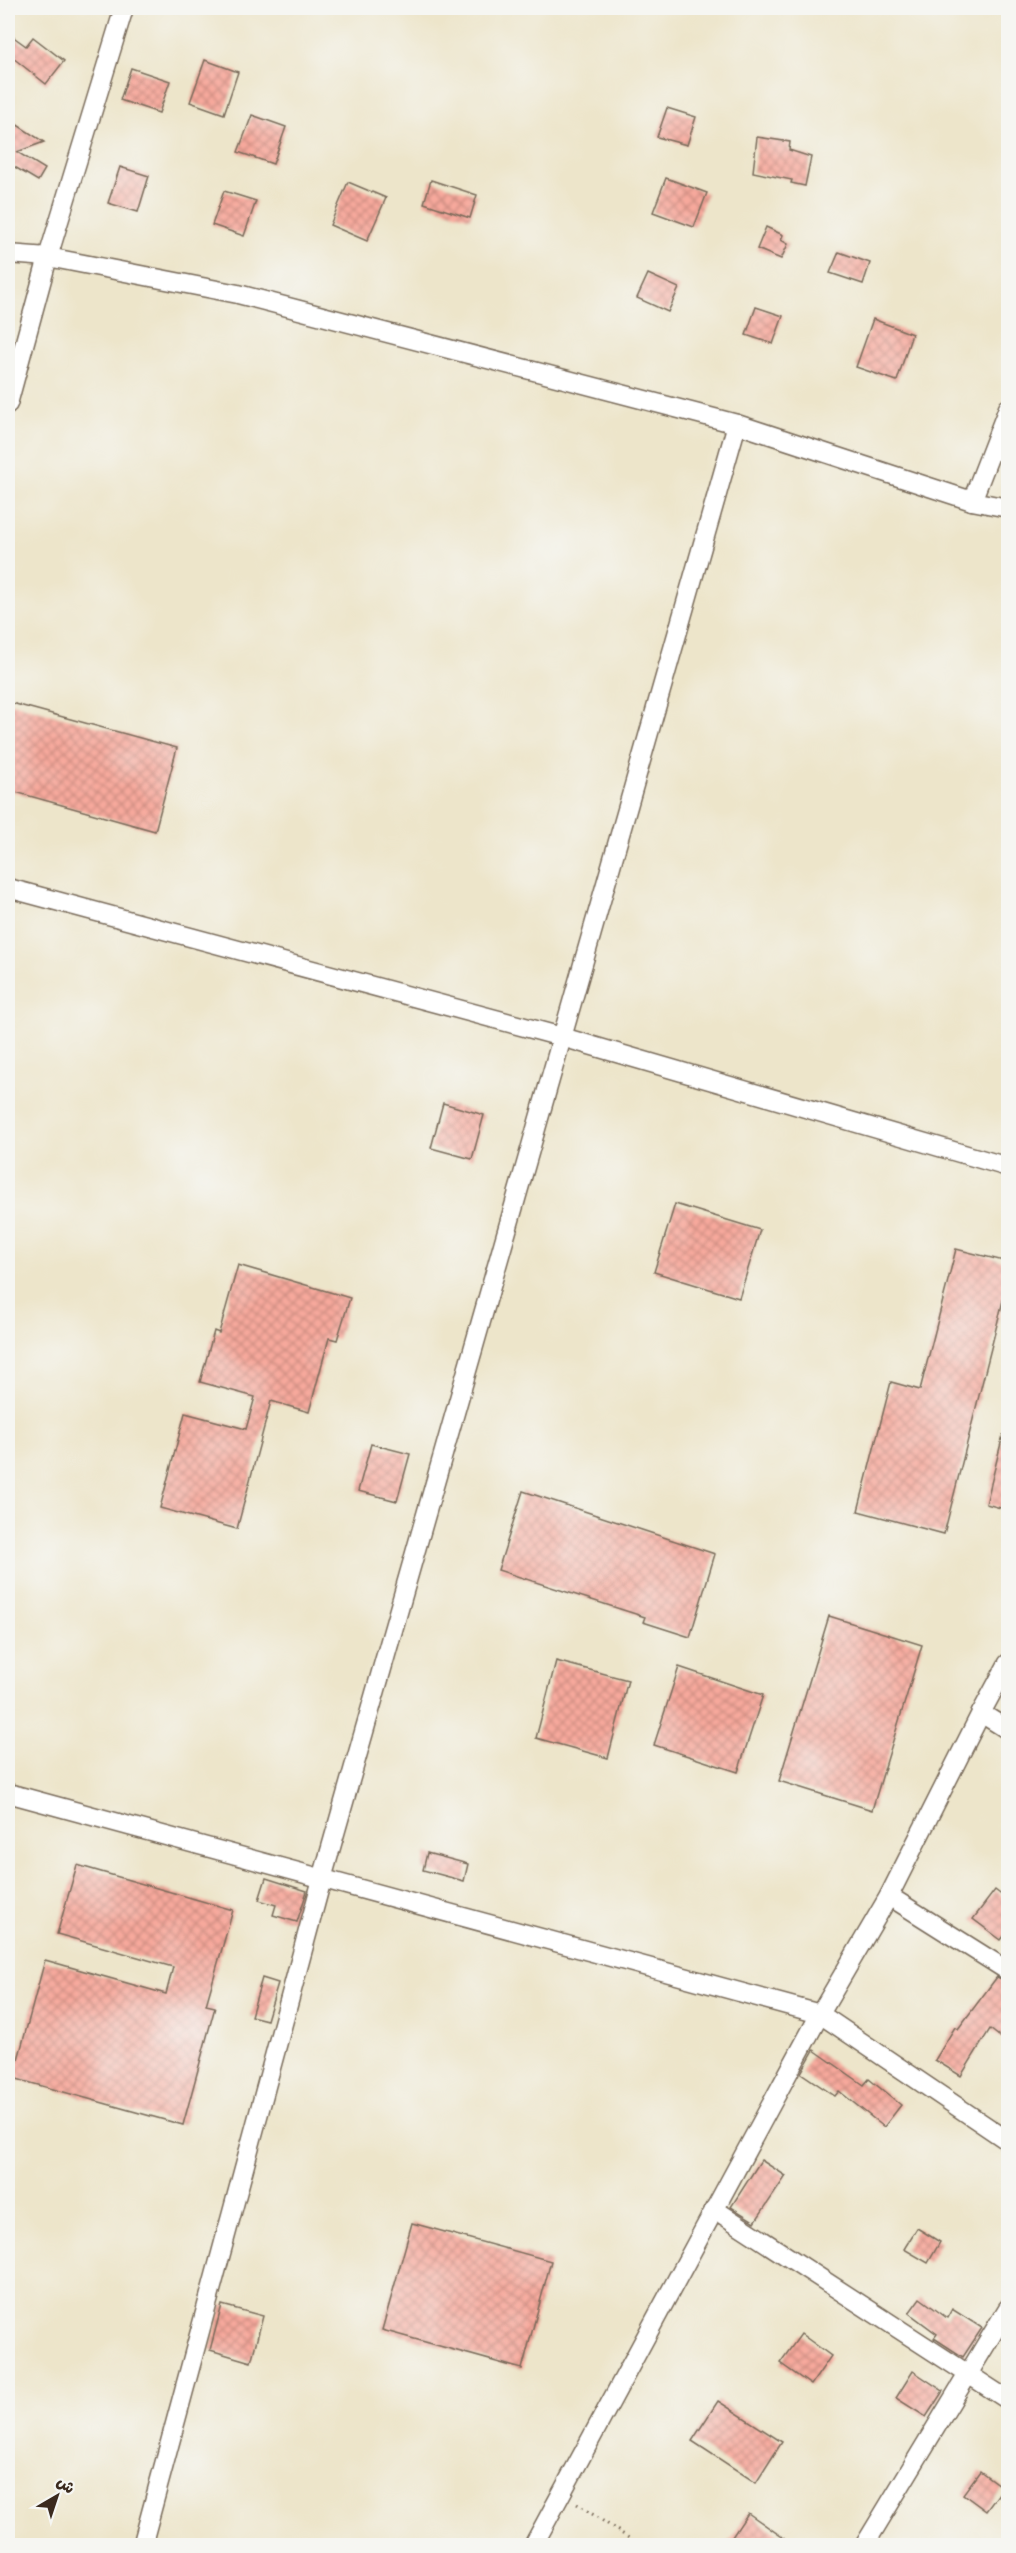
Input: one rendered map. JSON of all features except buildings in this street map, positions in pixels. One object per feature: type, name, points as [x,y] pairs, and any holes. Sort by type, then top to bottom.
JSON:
[{"type":"street","points":[[8,404],[48,257],[124,8]]},
{"type":"street","points":[[8,254],[48,257],[238,294],[737,424],[972,501],[1008,508]]},
{"type":"street","points":[[972,501],[1008,408]]},
{"type":"street","points":[[142,2546],[322,1879],[737,424]]},
{"type":"street","points":[[8,888],[562,1037],[1008,1167]]},
{"type":"street","points":[[533,2546],[820,2014],[889,1896],[1008,1663]]},
{"type":"street","points":[[981,1713],[1008,1730]]},
{"type":"street","points":[[8,1793],[820,2014],[1008,2141]]},
{"type":"street","points":[[889,1896],[1008,1971]]},
{"type":"street","points":[[714,2209],[1008,2400]]},
{"type":"street","points":[[864,2546],[1008,2308]]},
{"type":"path","points":[[561,2493],[641,2546]]}]
